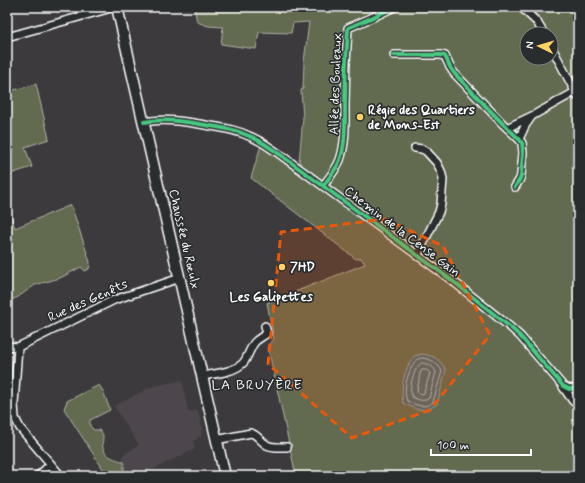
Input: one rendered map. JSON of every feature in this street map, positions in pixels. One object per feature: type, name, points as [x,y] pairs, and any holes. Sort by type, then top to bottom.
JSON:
[{"type":"main road","name":"Chaussée du Rœulx","points":[[116,7],[144,122],[225,476]]},
{"type":"street","points":[[7,37],[116,7]]},
{"type":"street","name":"Allée des Bouleaux","points":[[323,186],[340,161],[343,148],[345,132],[346,54],[348,28],[394,7]]},
{"type":"street","points":[[521,7],[539,26]]},
{"type":"street","points":[[394,55],[445,56],[454,73],[522,143],[523,148],[520,179],[515,186]]},
{"type":"street","points":[[509,130],[532,116],[577,95],[559,61]]},
{"type":"street","points":[[519,139],[532,116]]},
{"type":"street","name":"Chemin de la Cense Gain","points":[[144,122],[152,120],[185,121],[230,129],[262,142],[454,282],[510,327],[520,336],[563,386],[573,401]]},
{"type":"street","points":[[415,148],[426,151],[437,163],[441,170],[443,179],[439,212],[417,256]]},
{"type":"street","name":"Rue des Genêts","points":[[18,347],[114,300],[180,278]]},
{"type":"street","points":[[202,376],[233,370],[240,366],[248,356],[254,343],[267,333],[265,326]]},
{"type":"street","points":[[7,346],[18,347],[14,404],[15,418],[20,428],[61,476]]},
{"type":"street","points":[[563,386],[570,389],[578,388]]},
{"type":"street","points":[[7,421],[15,418]]},
{"type":"street","points":[[216,440],[251,433],[256,434],[266,445],[271,447],[287,447]]},
{"type":"street","points":[[38,476],[51,464]]},
{"type":"highlighted area","points":[[385,219],[443,246],[490,335],[430,410],[352,438],[268,364],[281,232]]},
{"type":"shaded area","points":[[182,380],[188,412],[198,410],[202,428],[201,436],[193,441],[195,449],[139,476],[124,476],[123,455],[139,445],[114,406],[151,387]]},
{"type":"green space","points":[[194,7],[578,7],[578,476],[296,476],[268,347],[274,339],[267,303],[365,264],[361,258],[356,259],[251,178],[262,142],[295,165],[299,162],[303,118],[301,90],[303,89],[304,62],[309,22],[293,23],[291,33],[259,32],[256,49],[221,44],[223,27],[208,26],[197,22]]},
{"type":"green space","points":[[36,84],[49,139],[25,147],[32,167],[7,175],[7,92]]},
{"type":"green space","points":[[7,205],[15,228],[71,205],[90,262],[89,269],[85,271],[81,267],[60,278],[35,285],[18,297],[7,302]]},
{"type":"green space","points":[[99,385],[103,391],[110,410],[90,420],[90,426],[94,430],[99,430],[103,435],[103,446],[106,454],[124,462],[124,476],[110,476],[105,472],[64,409],[67,401]]},
{"type":"water","points":[[422,354],[437,359],[446,370],[437,404],[426,410],[416,409],[403,403],[402,397],[405,373],[414,356]]},
{"type":"cycle path","points":[[323,186],[338,164],[343,147],[345,133],[345,76],[348,28],[394,7]]},
{"type":"cycle path","points":[[394,55],[445,56],[454,73],[522,143],[523,153],[521,175],[515,187]]},
{"type":"cycle path","points":[[144,122],[161,120],[194,123],[240,132],[264,144],[454,282],[510,327],[520,336],[563,386],[569,389],[578,388]]},
{"type":"place","name":"Régie des Quartiers de Mons-Est","points":[[360,117]]},
{"type":"place","name":"7HD","points":[[282,267]]},
{"type":"place","name":"Les Galipettes","points":[[271,283]]},
{"type":"district","name":"LA BRUYÈRE","points":[[257,385]]}]
